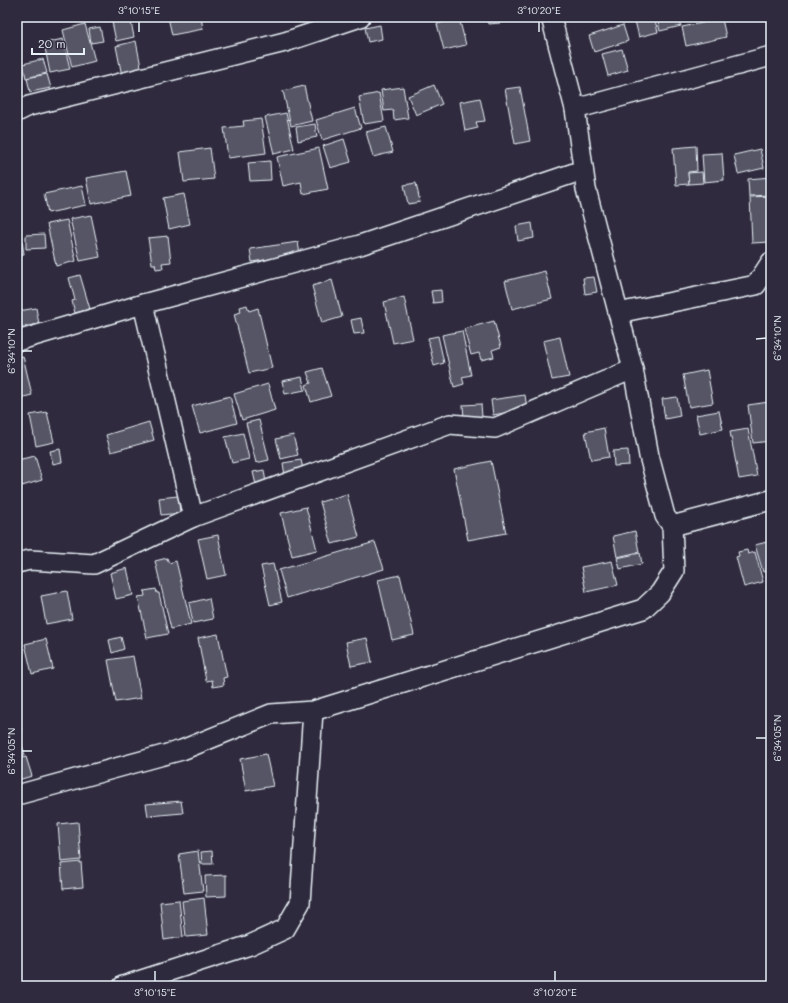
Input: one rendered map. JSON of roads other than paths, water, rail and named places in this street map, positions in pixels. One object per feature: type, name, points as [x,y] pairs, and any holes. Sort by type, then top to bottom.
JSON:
[{"type":"street","points":[[17,112],[29,106],[285,42],[360,17]]},
{"type":"street","points":[[17,795],[182,750],[271,714],[313,711],[643,609],[660,593],[674,571],[672,526],[664,516],[649,456],[633,369],[586,189],[575,109],[551,17]]},
{"type":"street","points":[[575,109],[771,56]]},
{"type":"street","points":[[17,341],[143,304],[360,245],[583,170]]},
{"type":"street","points":[[618,313],[756,285],[771,262]]},
{"type":"street","points":[[143,304],[193,517]]},
{"type":"street","points":[[17,563],[30,560],[94,564],[193,517],[450,424],[495,428],[633,369]]},
{"type":"street","points":[[672,526],[771,500]]},
{"type":"street","points":[[123,986],[250,945],[285,929],[300,903],[313,711]]}]
